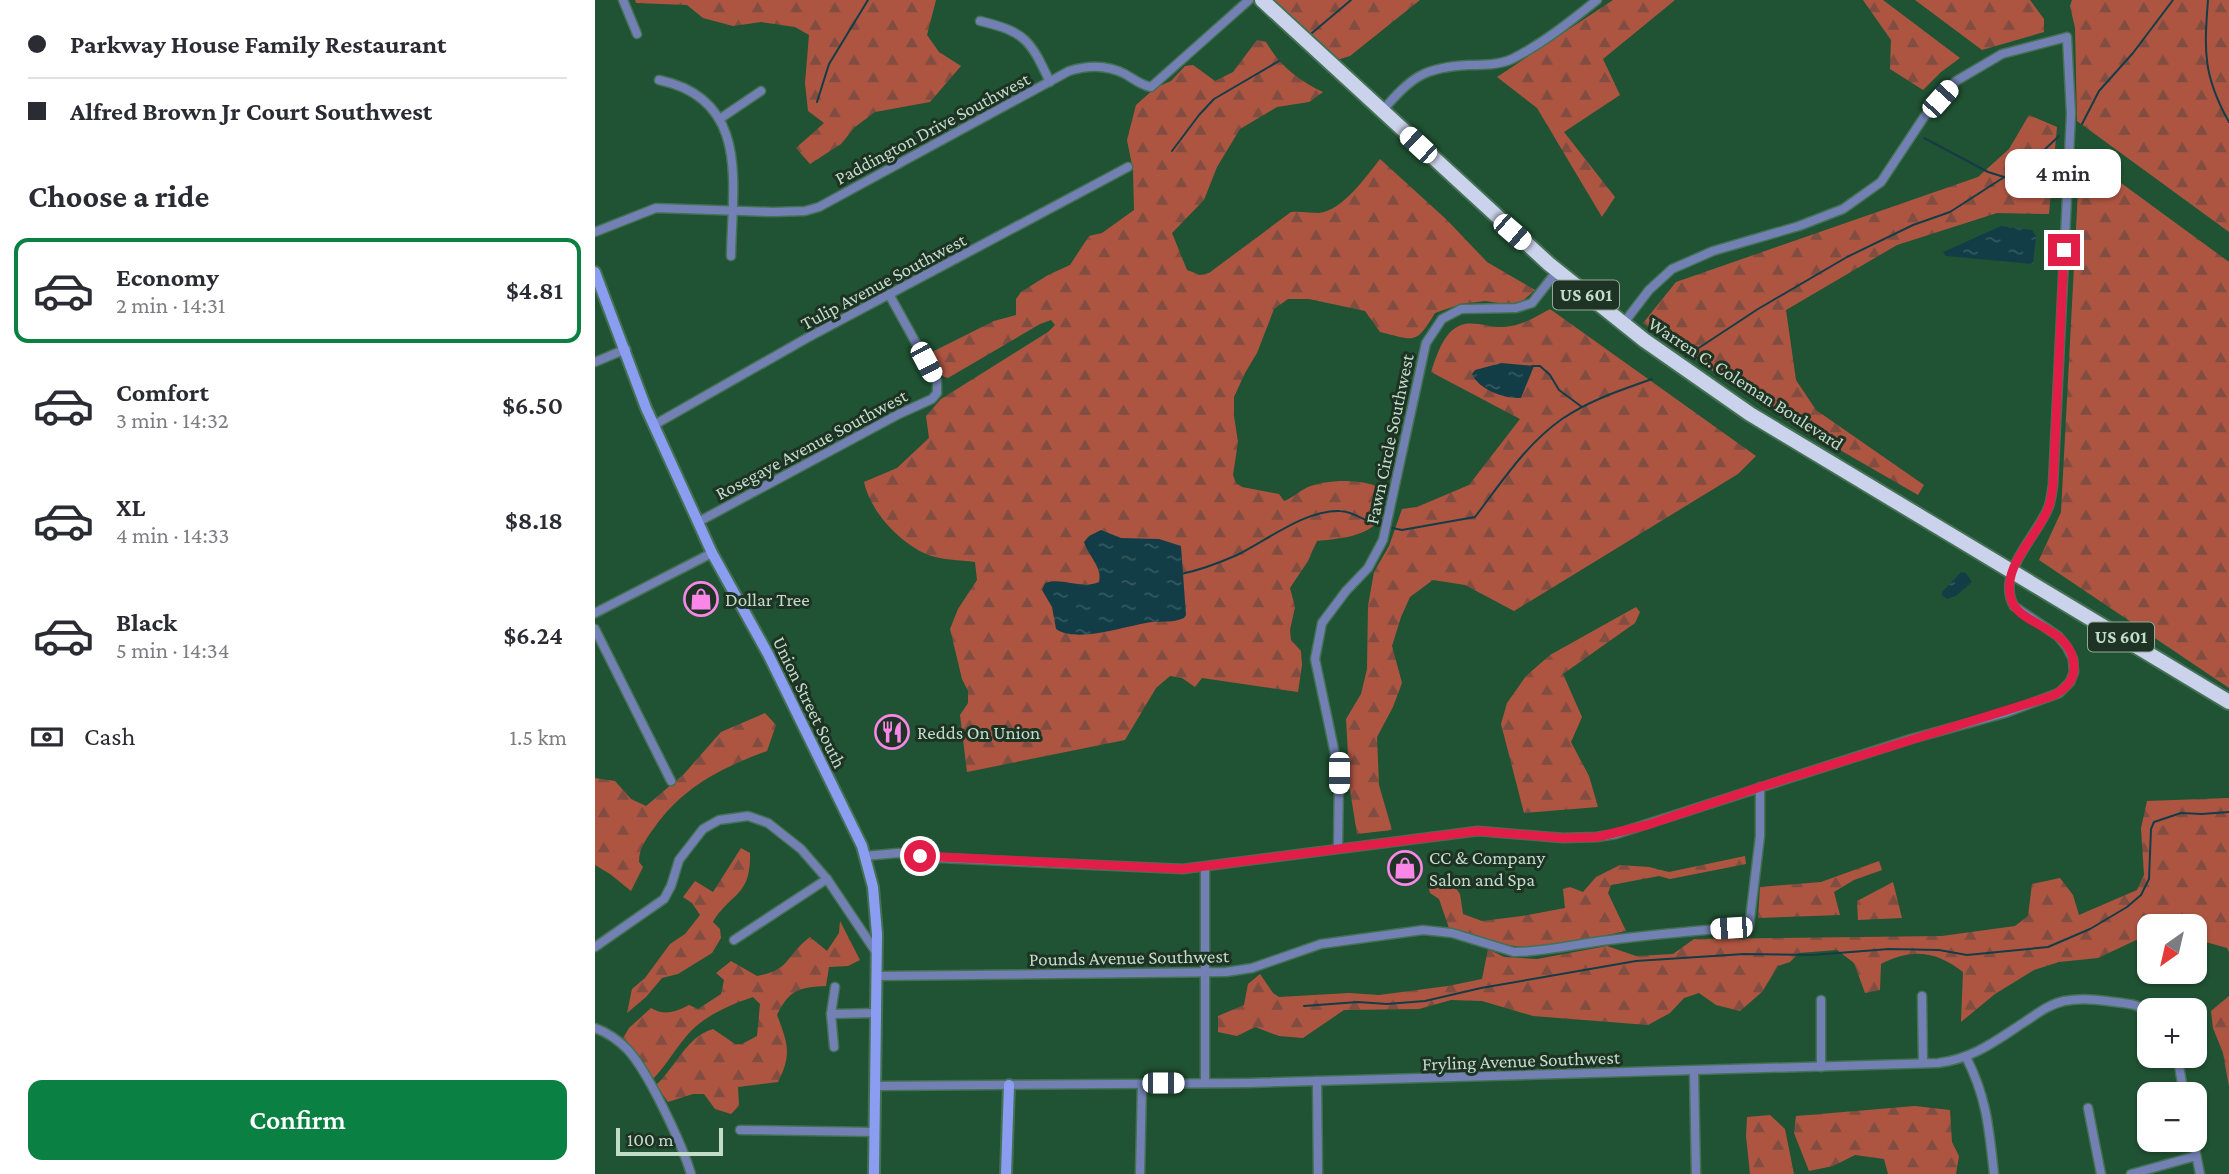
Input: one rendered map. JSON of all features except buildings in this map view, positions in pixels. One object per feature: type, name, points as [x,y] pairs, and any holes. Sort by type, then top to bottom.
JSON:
[{"type":"highway","name":"Warren C. Coleman Boulevard","points":[[1262,0],[1557,271],[1680,367],[1750,414],[2229,702]]},
{"type":"main road","name":"Union Street South","points":[[595,272],[654,425],[712,553],[768,654],[813,750],[853,824],[865,856],[876,904],[874,1174]]},
{"type":"main road","points":[[1006,1174],[1009,1085]]},
{"type":"street","points":[[622,0],[636,34]]},
{"type":"street","name":"Paddington Drive Southwest","points":[[595,232],[656,208],[794,211],[819,207],[1069,71],[1104,67],[1151,87],[1249,0]]},
{"type":"street","points":[[1382,111],[1415,78],[1444,67],[1486,65],[1512,59],[1597,0]]},
{"type":"street","points":[[980,21],[1009,28],[1020,34],[1040,61],[1050,82]]},
{"type":"street","points":[[865,856],[898,853],[941,858],[1146,868],[1205,867],[1478,831],[1563,838],[1597,837],[1647,825],[1760,787],[2031,704],[2066,687],[2073,677],[2074,666],[2067,647],[2058,636],[2014,606],[2009,590],[2012,572],[2049,506],[2053,485],[2071,114],[2067,37],[2002,54],[1956,81],[1924,117],[1881,182],[1843,209],[1799,226],[1713,251],[1672,269],[1649,290],[1623,324]]},
{"type":"street","points":[[659,80],[690,90],[721,118],[733,158],[731,256]]},
{"type":"street","points":[[721,118],[761,91]]},
{"type":"street","name":"Tulip Avenue Southwest","points":[[654,425],[807,338],[1128,167]]},
{"type":"street","name":"Fawn Circle Southwest","points":[[1338,848],[1339,773],[1315,659],[1322,623],[1346,591],[1368,568],[1383,540],[1426,343],[1442,319],[1461,309],[1516,308],[1532,303],[1557,271]]},
{"type":"street","name":"Rosegaye Avenue Southwest","points":[[698,522],[932,399],[937,393],[937,381],[890,296]]},
{"type":"street","points":[[595,362],[626,349]]},
{"type":"street","points":[[595,613],[712,553]]},
{"type":"street","points":[[595,629],[671,781]]},
{"type":"street","name":"Pounds Avenue Southwest","points":[[877,976],[1206,973],[1240,971],[1321,944],[1403,932],[1434,930],[1452,933],[1523,952],[1677,932],[1749,927],[1759,857],[1760,787]]},
{"type":"street","points":[[595,947],[664,899],[683,853],[697,834],[719,820],[748,816],[768,823],[801,849],[827,879],[877,955]]},
{"type":"street","points":[[1205,867],[1205,1083]]},
{"type":"street","points":[[734,940],[827,879]]},
{"type":"street","points":[[834,1047],[831,1014],[835,987]]},
{"type":"street","points":[[1922,996],[1923,1063]]},
{"type":"street","name":"Fryling Avenue Southwest","points":[[876,1086],[1317,1081],[1923,1063],[1966,1057],[1985,1049],[2041,1011],[2062,1001],[2093,999],[2137,1006]]},
{"type":"street","points":[[1821,1000],[1821,1067]]},
{"type":"street","points":[[831,1014],[876,1013]]},
{"type":"street","points":[[595,1028],[626,1048],[639,1064],[691,1174]]},
{"type":"street","points":[[1966,1057],[1982,1090],[1994,1174]]},
{"type":"street","points":[[1694,1071],[1696,1174]]},
{"type":"street","points":[[1317,1081],[1318,1174]]},
{"type":"street","points":[[1140,1174],[1142,1084]]},
{"type":"street","points":[[2088,1108],[2101,1174]]},
{"type":"street","points":[[740,1130],[875,1132]]},
{"type":"street","points":[[2195,1152],[2200,1174]]},
{"type":"street","points":[[2131,1174],[2196,1156]]},
{"type":"green space","points":[[635,0],[936,0],[927,35],[939,52],[961,66],[930,102],[875,112],[855,127],[841,144],[810,164],[796,148],[824,123],[808,111],[805,83],[809,35],[795,27],[761,22],[733,26],[703,18],[687,5],[636,3]]},
{"type":"green space","points":[[1272,0],[1420,0],[1350,56],[1337,60]]},
{"type":"green space","points":[[1613,0],[1675,0],[1603,59],[1620,95],[1564,132],[1615,197],[1602,217],[1537,108],[1497,77]]},
{"type":"green space","points":[[1863,0],[1883,0],[1960,58],[1923,90],[1890,69],[1891,40]]},
{"type":"green space","points":[[1915,0],[2030,0],[2044,19],[2044,32],[1982,50]]},
{"type":"green space","points":[[2072,0],[2229,0],[2229,232],[2077,121],[2075,28],[2070,6]]},
{"type":"green space","points":[[1257,40],[1266,42],[1290,72],[1323,92],[1309,102],[1277,107],[1240,129],[1217,167],[1204,200],[1172,233],[1187,270],[1200,275],[1209,273],[1291,212],[1328,211],[1353,192],[1380,159],[1447,220],[1487,262],[1535,290],[1519,304],[1485,301],[1461,304],[1435,313],[1423,331],[1413,338],[1380,332],[1365,311],[1309,299],[1288,299],[1274,309],[1257,353],[1234,397],[1238,442],[1233,475],[1236,483],[1242,487],[1279,494],[1284,501],[1308,487],[1325,482],[1368,483],[1384,490],[1382,512],[1375,524],[1352,536],[1317,541],[1308,561],[1290,588],[1295,607],[1290,630],[1291,640],[1301,651],[1298,692],[1202,678],[1195,687],[1182,678],[1170,676],[1156,688],[1125,740],[967,772],[960,715],[968,703],[968,691],[962,679],[950,629],[958,609],[977,580],[975,562],[932,556],[906,542],[887,524],[872,504],[864,482],[897,468],[929,438],[926,416],[941,399],[1055,325],[1051,320],[1040,324],[948,378],[937,372],[933,365],[932,352],[994,321],[1016,315],[1016,299],[1021,292],[1070,265],[1089,236],[1102,233],[1134,210],[1133,170],[1127,140],[1136,105],[1155,88],[1171,81],[1185,66],[1193,65],[1215,81],[1233,72]]},
{"type":"green space","points":[[2029,115],[2057,127],[2049,214],[1997,213],[1897,245],[1786,310],[1796,380],[1816,410],[1924,485],[1918,495],[1767,408],[1643,323],[1676,282],[1978,177],[2009,149]]},
{"type":"green space","points":[[2080,153],[2229,262],[2229,688],[2039,560],[2061,512]]},
{"type":"green space","points":[[1550,309],[1756,456],[1738,474],[1514,611],[1465,585],[1433,580],[1410,597],[1392,646],[1402,683],[1377,737],[1379,785],[1392,830],[1357,834],[1350,790],[1346,719],[1361,694],[1367,669],[1368,606],[1374,572],[1389,546],[1402,509],[1417,507],[1469,485],[1520,419],[1431,372],[1436,358],[1442,343],[1458,327],[1465,324],[1499,327],[1516,325]]},
{"type":"green space","points":[[1636,607],[1640,612],[1635,623],[1563,674],[1582,717],[1571,742],[1589,776],[1598,807],[1524,813],[1501,724],[1507,703],[1526,676],[1550,655]]},
{"type":"green space","points":[[765,713],[776,725],[767,751],[704,780],[677,801],[643,844],[639,862],[643,867],[631,891],[595,865],[595,778],[615,781],[631,799],[646,806],[684,774],[721,732]]},
{"type":"green space","points":[[2229,798],[2229,952],[2227,948],[2207,942],[2207,914],[2137,914],[2137,940],[2098,958],[2059,962],[2034,970],[1995,994],[1961,1022],[1963,972],[1953,965],[1924,954],[1892,959],[1881,964],[1880,990],[1865,993],[1854,963],[1837,950],[1799,953],[1790,962],[1778,966],[1762,992],[1740,1011],[1716,1005],[1699,993],[1684,998],[1670,1013],[1648,1025],[1533,1016],[1482,1001],[1451,1000],[1419,1009],[1344,1010],[1303,1038],[1279,1036],[1255,1027],[1237,1036],[1218,1032],[1218,1016],[1244,1005],[1248,984],[1260,974],[1279,997],[1349,993],[1379,995],[1482,979],[1488,949],[1504,957],[1537,959],[1607,946],[1636,956],[1673,954],[1694,939],[1942,936],[2015,926],[2028,916],[2032,884],[2060,878],[2073,895],[2079,915],[2137,890],[2144,875],[2141,828],[2147,801]]},
{"type":"green space","points":[[741,848],[750,853],[747,878],[739,893],[713,922],[720,929],[721,938],[712,953],[678,974],[662,978],[646,997],[627,1013],[632,989],[645,978],[670,944],[685,934],[700,915],[692,903],[683,897],[695,881],[713,892]]},
{"type":"green space","points":[[1745,856],[1746,864],[1670,879],[1659,876],[1611,885],[1608,893],[1626,931],[1553,945],[1509,945],[1449,928],[1439,899],[1430,893],[1429,889],[1450,880],[1460,894],[1463,914],[1482,921],[1565,908],[1563,889],[1570,887],[1583,892],[1596,877],[1620,865],[1649,867],[1669,872]]},
{"type":"green space","points":[[1879,861],[1882,870],[1854,880],[1834,892],[1840,915],[1758,918],[1760,887],[1821,882]]},
{"type":"green space","points":[[1893,882],[1902,918],[1858,920],[1857,901]]},
{"type":"green space","points":[[840,921],[860,960],[848,966],[829,967],[826,986],[802,989],[791,995],[781,1007],[777,1015],[786,1042],[787,1056],[778,1082],[738,1087],[739,1106],[731,1114],[715,1109],[704,1094],[693,1094],[668,1102],[656,1085],[688,1045],[713,1029],[735,1044],[742,1044],[757,1036],[760,1004],[753,997],[711,1015],[685,1038],[652,1080],[643,1061],[623,1038],[629,1028],[651,1008],[665,1012],[689,1005],[698,1009],[721,994],[724,980],[716,973],[731,961],[757,976],[782,966],[810,937],[827,951],[839,933]]},
{"type":"green space","points":[[2229,996],[2229,1087],[2211,1011]]},
{"type":"green space","points":[[1915,1106],[1950,1110],[1952,1142],[1959,1156],[1956,1174],[1888,1174],[1884,1159],[1855,1155],[1833,1166],[1809,1171],[1794,1133],[1796,1116]]},
{"type":"green space","points":[[1770,1115],[1785,1129],[1794,1174],[1750,1174],[1747,1117]]},
{"type":"water","points":[[2001,226],[2032,230],[2036,236],[2033,264],[1946,256],[1943,252]]},
{"type":"water","points":[[1501,363],[1534,366],[1521,398],[1493,392],[1480,385],[1472,374],[1475,370]]},
{"type":"water","points":[[1101,530],[1121,538],[1159,539],[1181,546],[1186,615],[1184,618],[1089,634],[1077,635],[1056,629],[1052,607],[1042,590],[1045,583],[1059,581],[1086,585],[1099,582],[1099,571],[1084,542]]},
{"type":"water","points":[[1961,572],[1966,573],[1972,582],[1956,596],[1947,599],[1942,592]]},
{"type":"waterway","points":[[817,102],[829,64],[868,0]]},
{"type":"waterway","points":[[1312,33],[1351,0]]},
{"type":"waterway","points":[[2082,124],[2099,91],[2133,53],[2173,0]]},
{"type":"waterway","points":[[2208,0],[2207,63],[2214,91],[2229,122]]},
{"type":"waterway","points":[[1172,151],[1214,99],[1279,61]]},
{"type":"waterway","points":[[1685,357],[1758,309],[1847,257],[1913,225],[1950,212],[2040,154],[2059,136]]},
{"type":"waterway","points":[[1924,138],[1988,172],[2004,177]]},
{"type":"waterway","points":[[1532,366],[1540,366],[1550,375],[1559,390],[1582,407]]},
{"type":"waterway","points":[[1392,528],[1402,530],[1475,517],[1515,465],[1549,429],[1595,401],[1652,379]]},
{"type":"waterway","points":[[1181,574],[1230,558],[1313,515],[1340,511],[1380,526]]},
{"type":"waterway","points":[[1304,1006],[1425,1001],[1481,988],[1636,961],[1744,954],[1813,955],[1889,949],[1939,950],[1967,955],[2048,947],[2090,929],[2127,907],[2141,895],[2149,879],[2151,829],[2154,822],[2181,813],[2229,812]]},
{"type":"place","name":"Dollar Tree","points":[[701,599]]},
{"type":"place","name":"Redds On Union","points":[[892,732]]},
{"type":"place","name":"CC & Company Salon and Spa","points":[[1405,868]]},
{"type":"route","points":[[920,856],[1182,869],[1478,831],[1563,838],[1597,837],[1647,825],[1911,739],[2005,713],[2061,692],[2074,672],[2073,659],[2067,647],[2058,636],[2014,606],[2009,590],[2012,572],[2049,506],[2053,485],[2064,250]]}]
